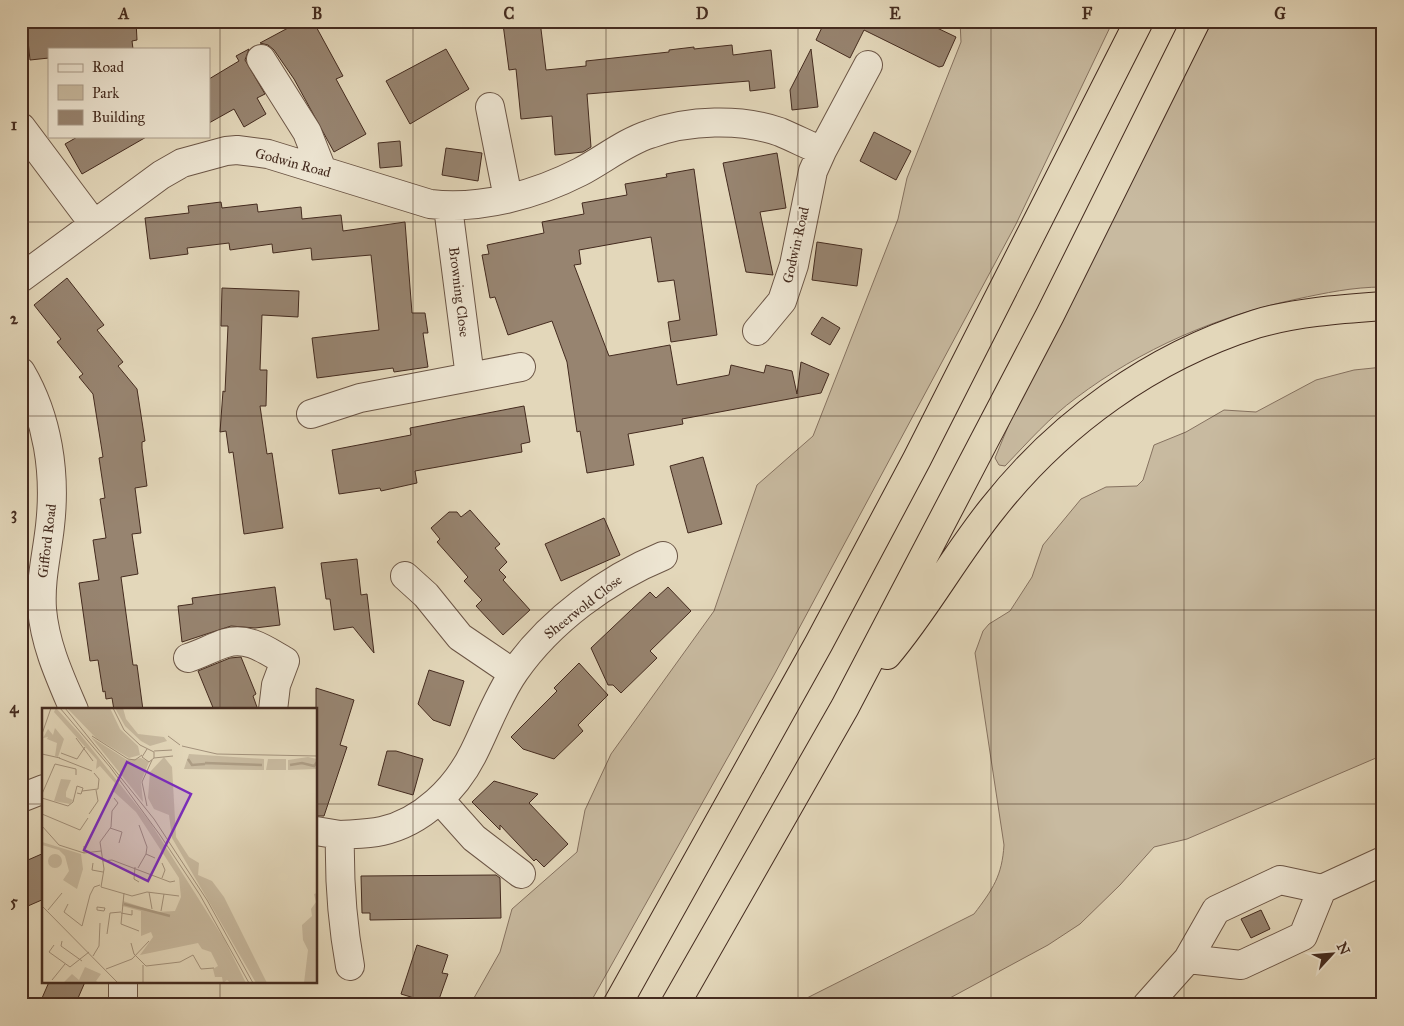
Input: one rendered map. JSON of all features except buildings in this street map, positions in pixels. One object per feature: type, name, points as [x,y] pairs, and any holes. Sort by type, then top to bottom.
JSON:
[{"type":"highway","points":[[617,1005],[758,756],[824,634],[917,458],[1139,21]]},
{"type":"highway","points":[[675,1005],[845,706],[1050,315],[1196,21]]},
{"type":"highway","points":[[845,706],[893,649],[993,507],[1033,462],[1074,424],[1104,401],[1134,380],[1177,357],[1256,324],[1321,312],[1383,306]]},
{"type":"street","points":[[261,59],[307,132],[322,170]]},
{"type":"street","name":"Godwin Road","points":[[757,331],[782,301],[794,265],[813,171],[868,65]]},
{"type":"street","points":[[490,108],[508,198]]},
{"type":"street","name":"Godwin Road","points":[[21,278],[93,223],[161,175],[182,163],[226,151],[248,150],[322,170],[430,204],[448,206],[508,198],[572,176],[648,134],[682,126],[705,123],[750,126],[779,132],[822,151]]},
{"type":"street","points":[[21,126],[93,223]]},
{"type":"street","name":"Browning Close","points":[[448,206],[470,377]]},
{"type":"street","points":[[311,414],[360,398],[521,367]]},
{"type":"street","name":"Gifford Road","points":[[21,372],[36,401],[46,431],[50,465],[52,498],[50,528],[42,585],[45,630],[49,648],[73,708]]},
{"type":"street","name":"Sheerwold Close","points":[[350,966],[341,916],[339,875],[328,833],[382,831],[411,819],[440,800],[473,755],[513,673],[528,652],[592,596],[619,578],[663,556]]},
{"type":"street","points":[[405,576],[426,595],[460,637],[513,673]]},
{"type":"street","points":[[188,658],[226,643],[238,641],[251,643],[285,661],[276,685],[273,708]]},
{"type":"street","points":[[21,798],[42,790]]},
{"type":"street","points":[[440,800],[474,838],[521,874]]},
{"type":"street","points":[[1147,1005],[1188,959],[1216,910],[1280,880],[1322,889],[1383,861]]},
{"type":"street","points":[[1188,959],[1240,965],[1303,936],[1322,889]]},
{"type":"street","points":[[123,1005],[124,984]]},
{"type":"green space","points":[[960,21],[1113,21],[1016,224],[774,675],[589,1005],[470,1005],[500,952],[512,909],[577,852],[585,810],[611,754],[714,611],[757,485],[813,436],[898,219],[907,178],[961,42]]},
{"type":"green space","points":[[1212,21],[1383,21],[1383,287],[1339,291],[1267,306],[1181,336],[1101,380],[1057,413],[1005,466],[999,465],[995,458],[1012,417]]},
{"type":"green space","points":[[1383,367],[1383,755],[1187,839],[1154,847],[1120,885],[1080,924],[1048,945],[937,1005],[793,1005],[974,914],[995,882],[999,874],[1004,845],[975,653],[983,631],[989,624],[1010,611],[1032,577],[1043,545],[1081,499],[1106,487],[1137,486],[1143,480],[1154,445],[1186,432],[1224,410],[1256,412],[1316,380],[1354,370]]}]
